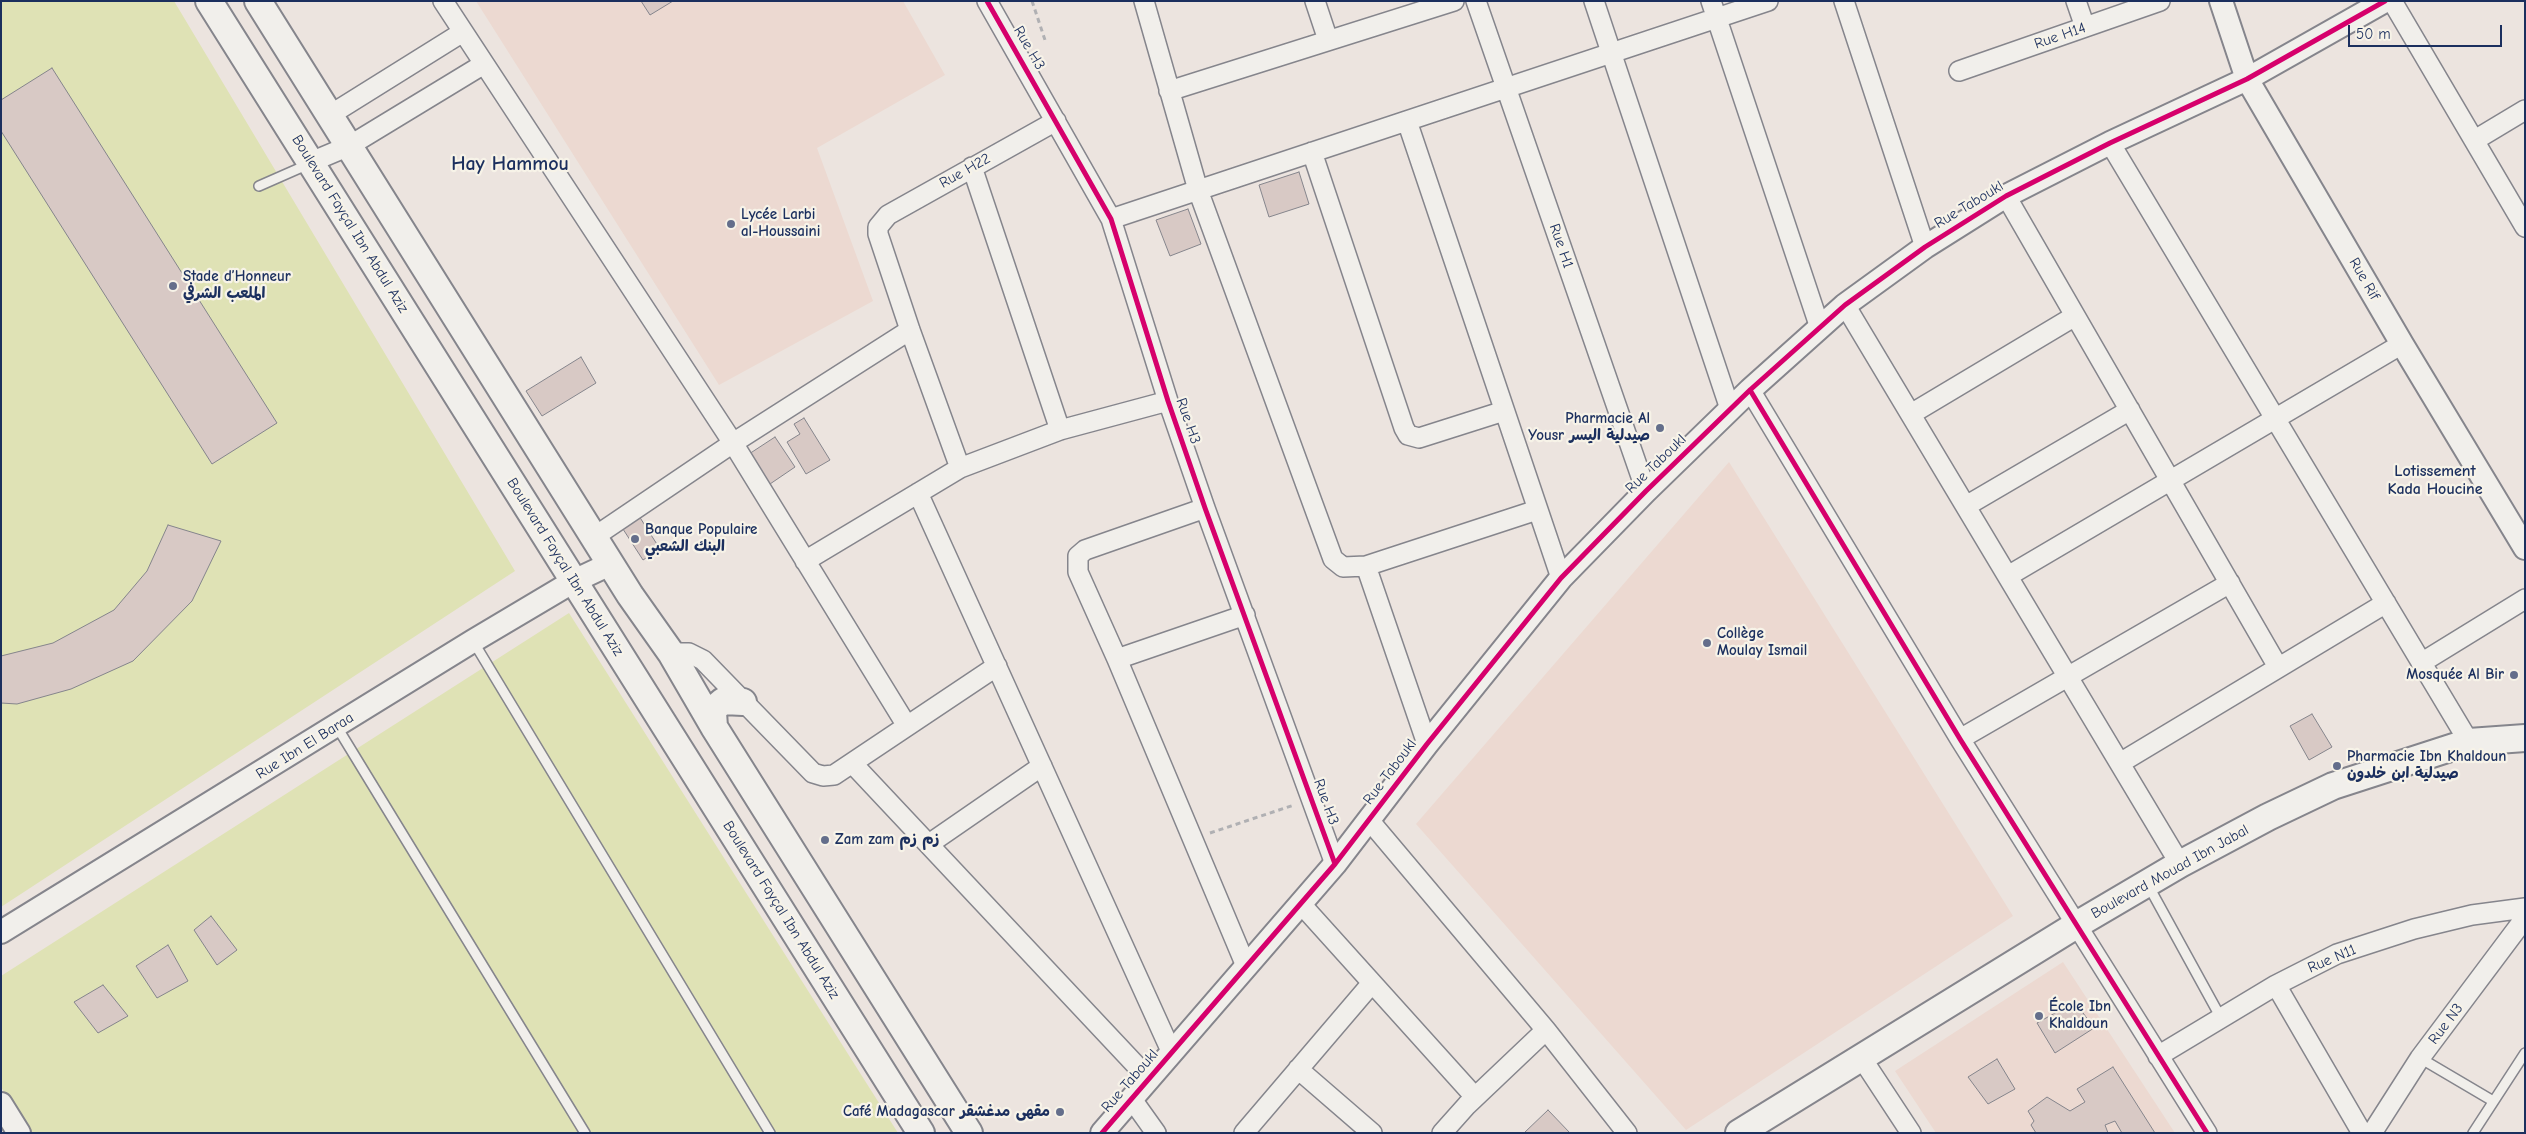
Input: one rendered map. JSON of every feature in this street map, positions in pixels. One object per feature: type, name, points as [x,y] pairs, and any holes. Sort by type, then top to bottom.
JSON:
[{"type":"main road","name":"Boulevard Fayçal Ibn Abdul Aziz","points":[[209,1],[921,1133]]},
{"type":"main road","points":[[258,1],[610,564],[670,653],[714,727],[969,1133]]},
{"type":"main road","points":[[714,727],[712,712],[723,701],[744,702]]},
{"type":"main road","name":"Boulevard Mouad Ibn Jabal","points":[[1739,1133],[2147,883],[2180,864],[2333,786],[2469,742],[2525,738]]},
{"type":"street","points":[[443,1],[732,443],[906,726]]},
{"type":"street","name":"Rue H3","points":[[987,1],[1110,219],[1168,401],[1205,508],[1335,864]]},
{"type":"street","points":[[1144,1],[1198,190],[1333,559],[1343,567],[1366,566],[1537,510]]},
{"type":"street","points":[[1315,1],[1328,40]]},
{"type":"street","points":[[1169,92],[1454,1]]},
{"type":"street","name":"Rue H1","points":[[1476,1],[1646,491]]},
{"type":"street","points":[[1594,1],[1730,409]]},
{"type":"street","points":[[1110,219],[1611,53],[1714,10],[1768,1]]},
{"type":"street","points":[[1844,1],[1925,247]]},
{"type":"street","points":[[2076,1],[2085,27]]},
{"type":"street","name":"Rue H14","points":[[1959,71],[2160,1]]},
{"type":"street","name":"Rue Rif","points":[[2221,1],[2248,79],[2402,344],[2525,548]]},
{"type":"street","name":"Rue Taboukl","points":[[1102,1133],[1335,864],[1427,744],[1561,578],[1730,409],[1845,305],[1925,247],[2006,196],[2110,143],[2248,79],[2385,1]]},
{"type":"street","points":[[2392,1],[2525,227]]},
{"type":"street","points":[[1714,10],[1820,328]]},
{"type":"street","points":[[330,115],[463,32]]},
{"type":"street","points":[[311,162],[349,146],[484,64]]},
{"type":"street","points":[[2475,140],[2525,110]]},
{"type":"street","name":"Rue H22","points":[[910,330],[878,234],[878,227],[888,215],[1056,121]]},
{"type":"street","points":[[1407,121],[1561,578]]},
{"type":"street","points":[[2110,143],[2469,742]]},
{"type":"street","points":[[1312,152],[1404,428],[1408,435],[1419,438],[1504,411]]},
{"type":"street","points":[[972,167],[1060,430]]},
{"type":"street","points":[[2006,196],[2278,667]]},
{"type":"street","points":[[1845,305],[2180,864]]},
{"type":"street","points":[[1911,414],[2075,316]]},
{"type":"street","points":[[594,537],[732,443],[910,330],[960,468]]},
{"type":"street","points":[[2008,576],[2402,344]]},
{"type":"street","points":[[1750,390],[1960,739],[2078,924],[2207,1133]]},
{"type":"street","points":[[805,561],[960,468],[1060,430],[1168,401]]},
{"type":"street","points":[[1966,506],[2130,410]]},
{"type":"street","points":[[918,493],[1172,1051]]},
{"type":"street","points":[[1205,508],[1085,550],[1078,556],[1078,572],[1118,659],[1246,966]]},
{"type":"street","name":"Rue Ibn El Baraa","points":[[1,932],[337,727],[473,641],[574,581],[610,564]]},
{"type":"street","points":[[1366,566],[1427,744]]},
{"type":"street","points":[[1960,739],[2230,583]]},
{"type":"street","points":[[2422,663],[2525,599]]},
{"type":"street","points":[[2120,763],[2386,603]]},
{"type":"street","points":[[1118,659],[1245,615]]},
{"type":"street","points":[[670,653],[689,653],[703,660],[813,773],[823,776],[834,775],[996,666]]},
{"type":"street","points":[[852,763],[1148,1078]]},
{"type":"street","points":[[929,844],[1042,766]]},
{"type":"street","points":[[1369,820],[1546,1030],[1627,1133]]},
{"type":"street","points":[[1301,904],[1475,1097]]},
{"type":"street","name":"Rue N11","points":[[2158,1056],[2276,985],[2337,954],[2405,932],[2472,915],[2525,908]]},
{"type":"street","name":"Rue N3","points":[[2372,1133],[2420,1058],[2525,918]]},
{"type":"street","points":[[1244,1133],[1372,983]]},
{"type":"street","points":[[2276,985],[2362,1133]]},
{"type":"street","points":[[1442,1133],[1475,1097],[1546,1030]]},
{"type":"street","points":[[1861,1057],[1910,1133]]},
{"type":"street","points":[[1298,1069],[1372,1133]]},
{"type":"street","points":[[1131,1098],[1156,1133]]},
{"type":"street","points":[[1,1104],[19,1133]]},
{"type":"lane","points":[[259,186],[311,162]]},
{"type":"lane","points":[[473,641],[770,1133]]},
{"type":"lane","points":[[337,727],[585,1133]]},
{"type":"lane","points":[[2147,883],[2221,1018]]},
{"type":"lane","points":[[2473,1133],[2525,1053]]},
{"type":"lane","points":[[2420,1058],[2493,1101]]},
{"type":"path","points":[[1032,1],[1045,40]]},
{"type":"path","points":[[1193,839],[1311,799]]},
{"type":"shaded area","name":"Lycée Larbi al-Houssaini","points":[[476,1],[903,1],[945,75],[817,148],[873,301],[719,385]]},
{"type":"shaded area","name":"Collège Moulay Ismail","points":[[1729,462],[2013,916],[1686,1130],[1416,824]]},
{"type":"shaded area","name":"École Ibn Khaldoun","points":[[2063,962],[2175,1133],[1936,1133],[1895,1071]]},
{"type":"green space","name":"Stade d’Honneur الملعب الشرفي","points":[[1,1],[174,1],[515,571],[1,907]]},
{"type":"green space","points":[[569,613],[898,1133],[30,1133],[1,1087],[1,976]]},
{"type":"building","points":[[641,1],[673,1],[650,15]]},
{"type":"building","points":[[52,68],[277,423],[212,464],[1,131],[1,100]]},
{"type":"building","points":[[1299,172],[1309,204],[1269,217],[1259,185]]},
{"type":"building","points":[[1188,209],[1201,244],[1170,256],[1156,220]]},
{"type":"building","points":[[581,357],[596,383],[542,416],[526,391]]},
{"type":"building","points":[[804,418],[830,460],[806,474],[787,442],[800,434],[794,424]]},
{"type":"building","points":[[775,437],[795,467],[770,484],[749,454]]},
{"type":"building","points":[[639,516],[660,549],[643,560],[621,526]]},
{"type":"building","points":[[168,525],[221,541],[192,601],[133,661],[71,689],[17,704],[1,703],[1,656],[53,643],[114,610],[147,571]]},
{"type":"building","points":[[2312,714],[2332,747],[2309,760],[2290,726]]},
{"type":"building","points":[[211,916],[237,950],[217,965],[194,930]]},
{"type":"building","points":[[168,945],[188,981],[157,998],[136,966]]},
{"type":"building","points":[[103,985],[128,1016],[98,1033],[74,1002]]},
{"type":"building","points":[[2075,1002],[2094,1028],[2055,1053],[2037,1023]]},
{"type":"building","points":[[1997,1059],[2015,1089],[1988,1104],[1968,1077]]},
{"type":"building","points":[[2113,1067],[2155,1133],[2122,1133],[2115,1121],[2105,1125],[2108,1133],[2036,1133],[2031,1125],[2034,1121],[2028,1111],[2047,1097],[2070,1111],[2085,1102],[2077,1089]]},
{"type":"building","points":[[1548,1110],[1570,1133],[1524,1133]]},
{"type":"cycle path","points":[[987,1],[1111,219],[1168,401],[1205,508],[1335,864]]},
{"type":"cycle path","points":[[1102,1133],[1335,864],[1427,744],[1561,578],[1646,491],[1750,390],[1845,305],[1925,247],[2006,196],[2110,143],[2247,79],[2385,1]]},
{"type":"cycle path","points":[[1750,390],[1960,739],[2207,1133]]},
{"type":"place","name":"Lycée Larbi al-Houssaini","points":[[731,224]]},
{"type":"place","name":"Stade d’Honneur الملعب الشرفي","points":[[173,286]]},
{"type":"place","name":"Pharmacie Al Yousr صيدلية اليسر","points":[[1660,428]]},
{"type":"place","name":"Banque Populaire البنك الشعبي","points":[[635,539]]},
{"type":"place","name":"Collège Moulay Ismail","points":[[1707,643]]},
{"type":"place","name":"Mosquée Al Bir","points":[[2514,675]]},
{"type":"place","name":"Pharmacie Ibn Khaldoun صيدلية ابن خلدون","points":[[2337,766]]},
{"type":"place","name":"Zam zam زم زم","points":[[825,840]]},
{"type":"place","name":"École Ibn Khaldoun","points":[[2039,1016]]},
{"type":"place","name":"Café Madagascar مقهى مدغشقر","points":[[1060,1112]]},
{"type":"district","name":"Hay Hammou","points":[[510,164]]},
{"type":"district","name":"Lotissement Kada Houcine","points":[[2435,480]]}]
